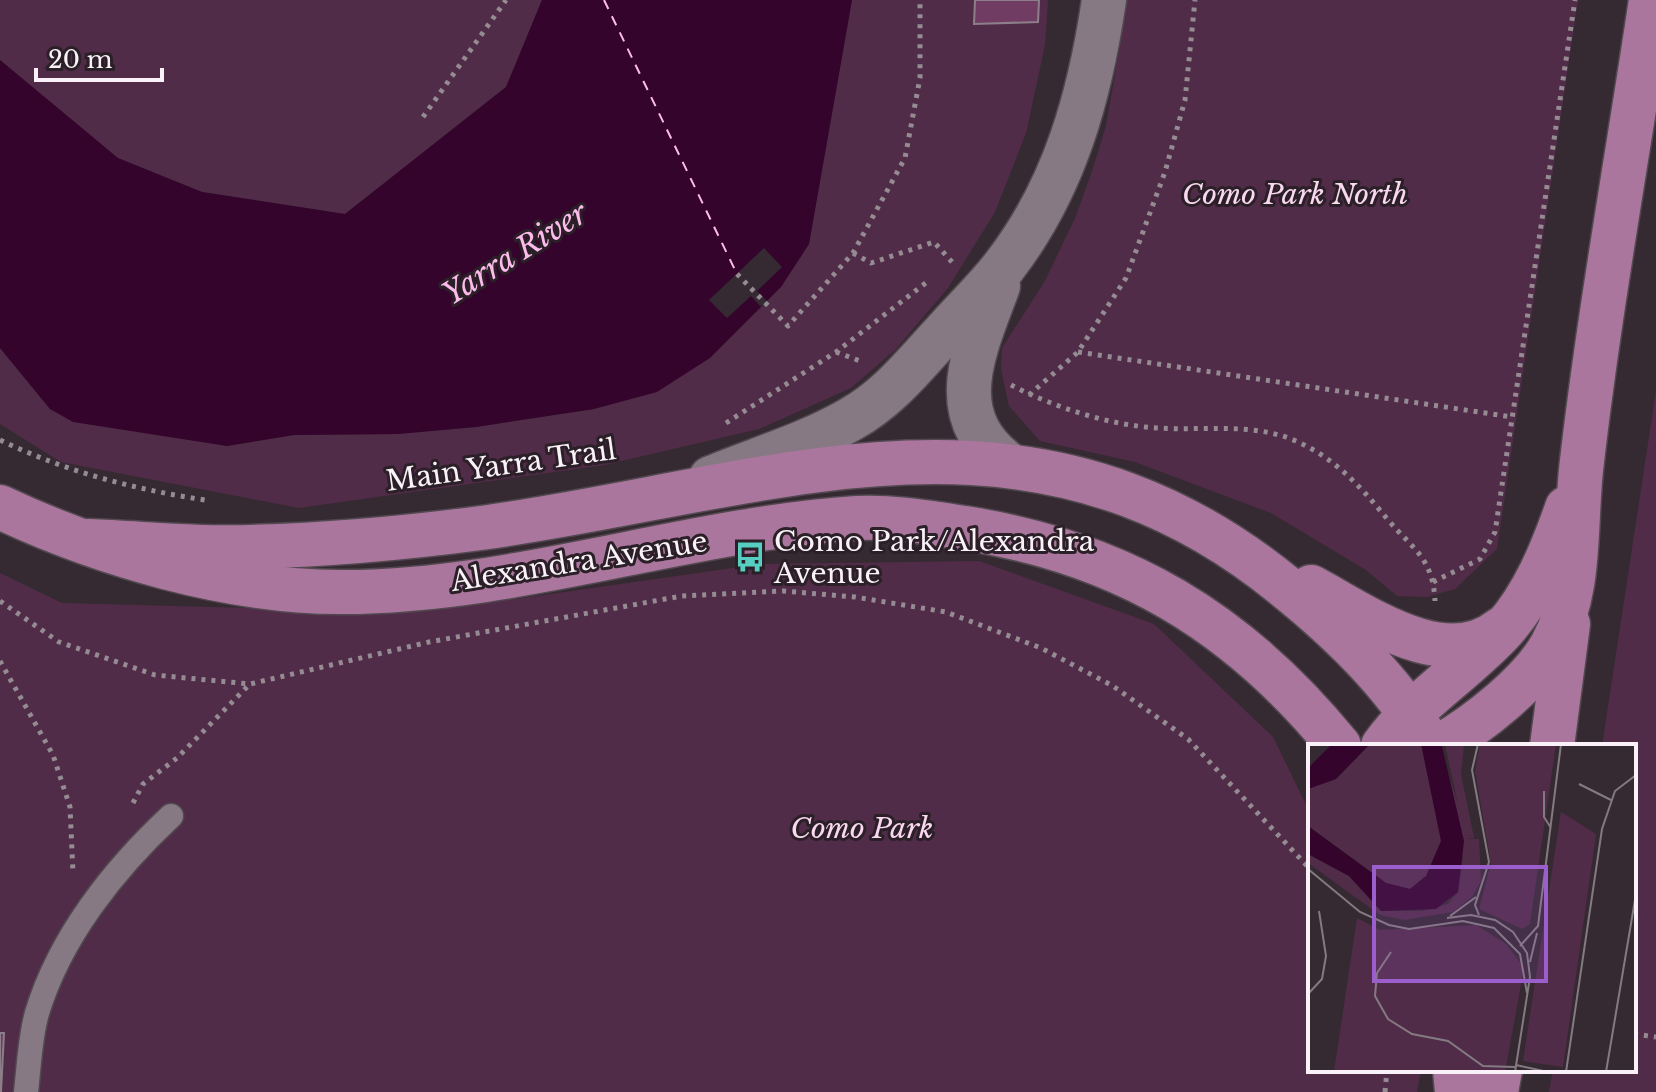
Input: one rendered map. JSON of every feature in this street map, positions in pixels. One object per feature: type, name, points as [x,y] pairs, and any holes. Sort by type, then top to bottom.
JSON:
[{"type":"main road","points":[[1552,744],[1576,566],[1581,464],[1651,0]]},
{"type":"main road","name":"Alexandra Avenue","points":[[89,541],[246,547],[340,543],[481,528],[827,466],[935,459],[1011,466],[1062,476],[1163,509],[1241,551],[1332,627],[1407,735]]},
{"type":"main road","points":[[1407,735],[1512,619],[1545,564],[1581,464]]},
{"type":"main road","name":"Alexandra Avenue","points":[[0,507],[89,541],[201,575],[285,589],[341,592],[486,580],[777,529],[860,518],[1006,535],[1087,557],[1154,588],[1221,629],[1282,682],[1337,744]]},
{"type":"main road","points":[[1241,551],[1421,640],[1476,643],[1512,619]]},
{"type":"main road","points":[[1443,744],[1501,702],[1551,648],[1568,601],[1576,566]]},
{"type":"main road","points":[[1455,1072],[1457,1092]]},
{"type":"main road","points":[[1496,1092],[1500,1072]]},
{"type":"street","name":"Alexandra Avenue","points":[[1011,466],[979,436],[969,390],[971,365],[1006,265],[1057,179],[1076,135],[1090,85],[1104,0]]},
{"type":"street","name":"Alexandra Avenue","points":[[672,493],[821,434],[867,409],[893,388],[1006,265]]},
{"type":"lane","points":[[26,1092],[37,1015],[62,950],[146,839],[171,816]]},
{"type":"path","points":[[423,117],[506,0]]},
{"type":"path","points":[[737,274],[788,326],[853,253],[905,158],[920,78],[920,0]]},
{"type":"path","points":[[1029,395],[1078,352],[1126,278],[1165,172],[1185,100],[1195,0]]},
{"type":"path","points":[[1433,582],[1480,559],[1495,532],[1575,0]]},
{"type":"path","points":[[853,253],[871,263],[934,242],[953,263]]},
{"type":"path","points":[[944,270],[963,251]]},
{"type":"path","points":[[722,426],[836,352],[934,277]]},
{"type":"path","points":[[1078,352],[1512,417]]},
{"type":"path","points":[[1002,379],[1029,395],[1140,426],[1265,432],[1297,441],[1359,483],[1391,523],[1413,543],[1426,561],[1433,582],[1434,614]]},
{"type":"path","points":[[0,440],[87,476],[145,491],[207,501]]},
{"type":"path","points":[[0,601],[59,642],[155,675],[250,684],[429,642],[682,596],[783,591],[855,597],[946,612],[1041,648],[1113,686],[1188,739],[1308,867]]},
{"type":"path","points":[[0,661],[53,755],[70,807],[73,873],[62,950]]},
{"type":"path","points":[[146,839],[131,827],[129,811],[143,784],[177,758],[250,684]]},
{"type":"path","points":[[1636,1034],[1656,1037]]},
{"type":"path","points":[[1385,1092],[1387,1072]]},
{"type":"green space","points":[[0,0],[542,0],[506,87],[345,214],[202,192],[117,158],[0,60]]},
{"type":"green space","points":[[852,0],[1048,0],[1045,45],[1026,133],[995,212],[948,288],[896,349],[851,388],[759,429],[604,465],[299,508],[61,462],[0,424],[0,348],[50,409],[227,446],[294,435],[398,434],[476,427],[594,409],[710,358],[781,287],[809,244]]},
{"type":"green space","name":"Como Park North","points":[[1123,0],[1578,0],[1497,549],[1455,589],[1427,597],[1397,596],[1366,570],[1271,513],[1135,462],[1040,441],[1009,406],[1001,369],[1002,348],[1045,281],[1076,216],[1092,171],[1106,126],[1121,40]]},
{"type":"green space","points":[[1656,391],[1656,1092],[1549,1092],[1553,1072],[1636,1072],[1636,744],[1602,744]]},
{"type":"green space","name":"Como Park","points":[[979,561],[1154,624],[1273,737],[1308,809],[1308,1072],[1421,1072],[1417,1092],[0,1092],[0,573],[62,603],[322,610],[516,599],[761,564]]},
{"type":"water","name":"Yarra River","points":[[542,0],[852,0],[809,244],[781,287],[710,358],[657,392],[594,409],[476,427],[398,434],[294,435],[227,446],[73,422],[50,409],[0,348],[0,60],[118,158],[202,192],[345,214],[506,87]]},
{"type":"pier","points":[[764,248],[782,267],[757,291],[767,301],[761,307],[751,296],[727,318],[709,300]]},
{"type":"building","points":[[975,0],[1039,0],[1038,22],[974,24]]},
{"type":"building","points":[[0,1033],[4,1033],[1,1092],[0,1092]]},
{"type":"ferry route","points":[[604,0],[737,274]]},
{"type":"place","name":"Como Park/Alexandra Avenue","points":[[750,557]]}]
